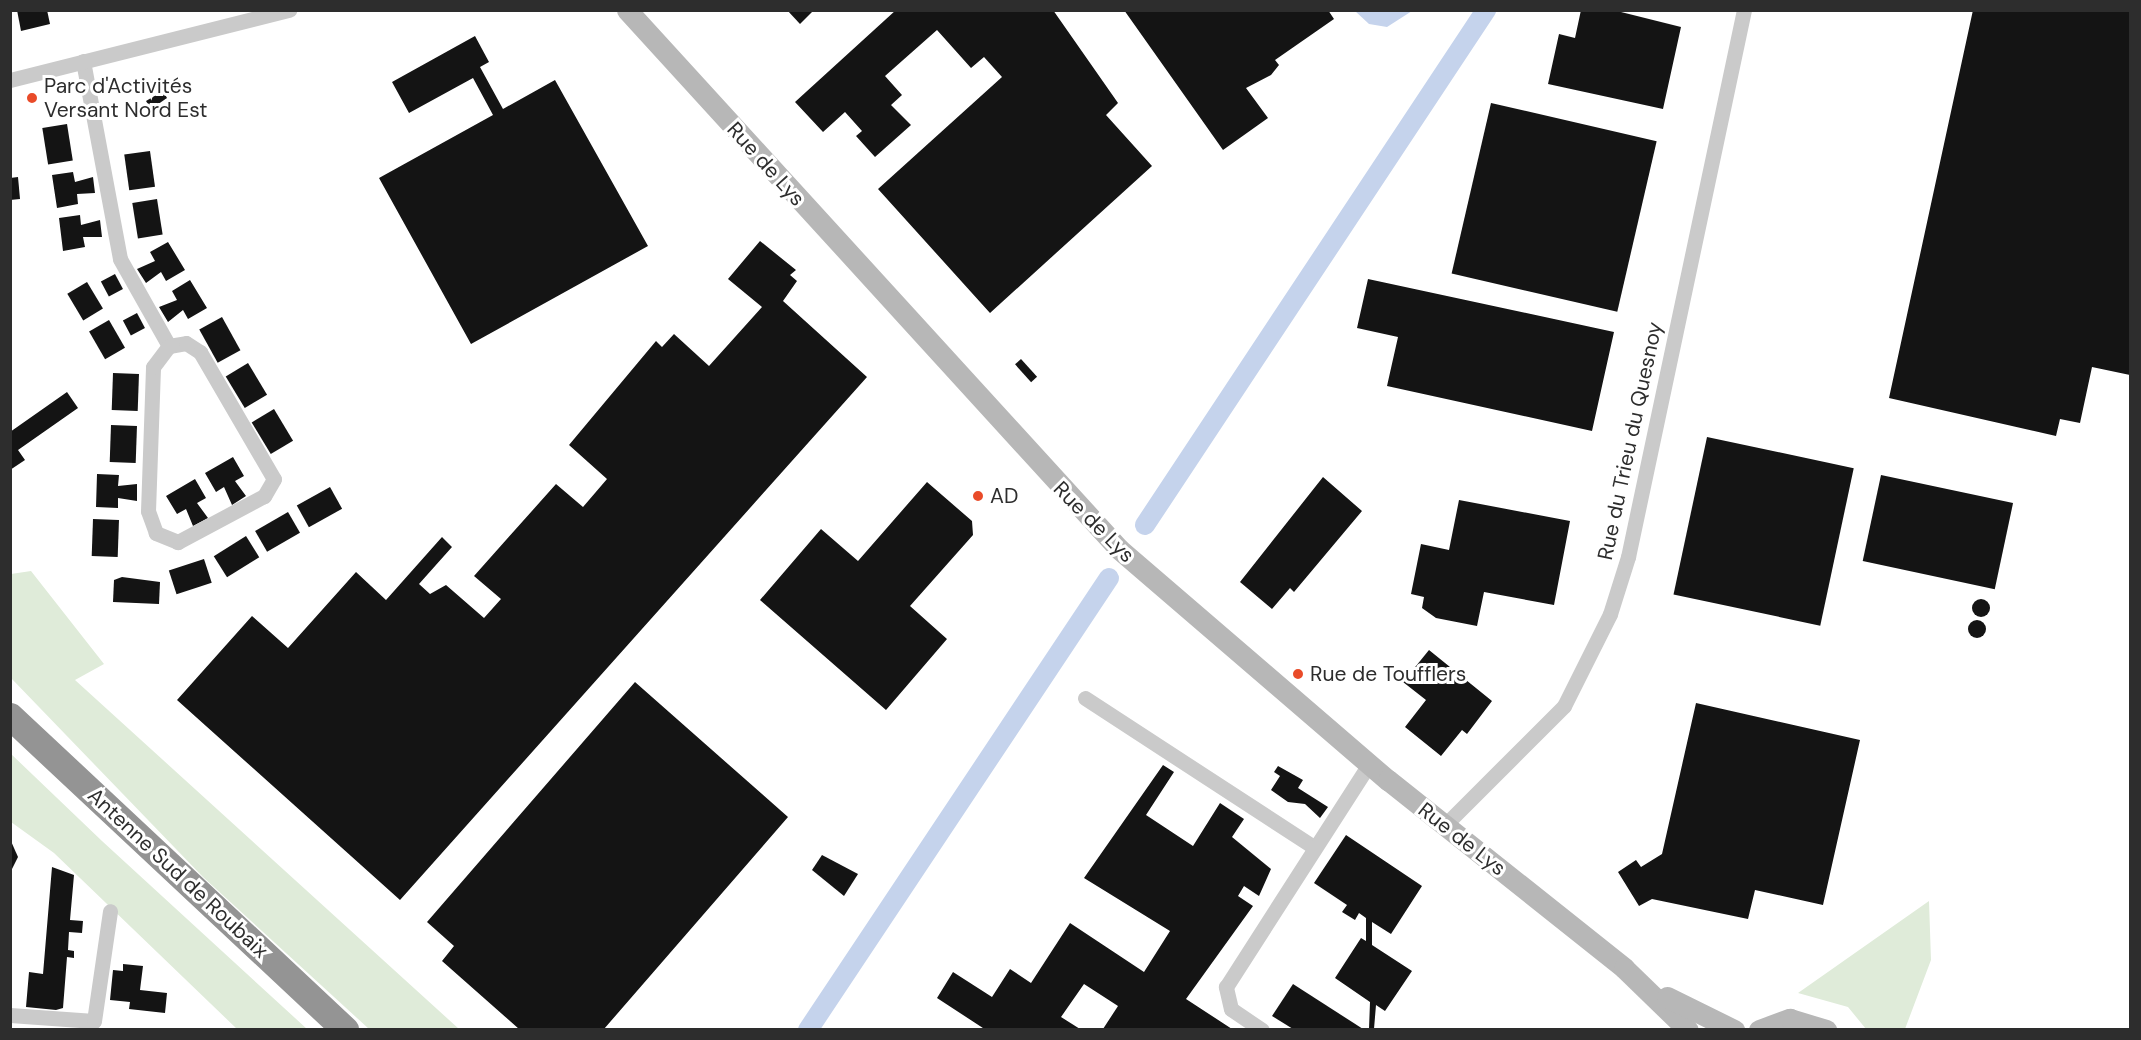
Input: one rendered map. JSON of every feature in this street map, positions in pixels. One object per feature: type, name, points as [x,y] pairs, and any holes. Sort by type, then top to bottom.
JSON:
[{"type":"highway","name":"Antenne Sud de Roubaix","points":[[10,716],[345,1029]]},
{"type":"highway","name":"Antenne Sud de Roubaix","points":[[10,733],[327,1029]]},
{"type":"street","points":[[10,80],[289,10]]},
{"type":"street","name":"Rue de Lys","points":[[627,10],[1089,519],[1370,764],[1624,968],[1688,1029]]},
{"type":"street","name":"Rue du Trieu du Quesnoy","points":[[1445,825],[1564,706],[1610,614],[1628,557],[1744,10]]},
{"type":"street","points":[[83,61],[116,250],[169,346]]},
{"type":"street","points":[[186,343],[200,352],[274,479],[264,496],[178,542],[156,533],[148,511],[153,367],[169,346],[186,343]]},
{"type":"street","points":[[1085,698],[1314,847]]},
{"type":"street","points":[[1262,1029],[1231,1009],[1226,987],[1314,847],[1370,764]]},
{"type":"street","points":[[10,1015],[94,1021],[110,911]]},
{"type":"street","name":"Rue de Lys","points":[[1624,968],[1686,1009],[1734,1029]]},
{"type":"street","points":[[1758,1029],[1790,1019],[1826,1029]]},
{"type":"green space","points":[[31,571],[104,664],[75,680],[459,1029],[369,1029],[203,877],[11,678],[11,574]]},
{"type":"green space","points":[[10,753],[102,841],[307,1029],[237,1029],[54,853],[11,822]]},
{"type":"green space","points":[[1929,901],[1931,960],[1905,1029],[1866,1029],[1848,1007],[1798,993]]},
{"type":"water","points":[[1355,11],[1412,11],[1387,27],[1369,24]]},
{"type":"building","points":[[17,10],[47,10],[50,24],[21,31]]},
{"type":"building","points":[[787,10],[814,10],[800,24]]},
{"type":"building","points":[[896,10],[1053,10],[1118,103],[1106,115],[1152,166],[990,313],[878,189],[1002,77],[984,57],[971,68],[937,30],[885,76],[902,95],[891,105],[911,125],[875,157],[856,136],[862,131],[845,112],[823,132],[795,102]]},
{"type":"building","points":[[1124,10],[1328,10],[1334,19],[1275,60],[1279,65],[1271,75],[1246,88],[1268,118],[1223,150]]},
{"type":"building","points":[[1581,10],[1613,10],[1681,27],[1663,109],[1548,84],[1559,34],[1575,38]]},
{"type":"building","points":[[1973,10],[2130,10],[2130,375],[2092,367],[2080,423],[2060,419],[2056,436],[1889,398]]},
{"type":"building","points":[[475,36],[489,62],[480,67],[503,109],[555,80],[648,246],[471,344],[379,178],[493,115],[473,78],[409,113],[392,82]]},
{"type":"building","points":[[163,91],[167,98],[151,109],[146,101]]},
{"type":"building","points":[[1491,103],[1657,141],[1617,312],[1452,274]]},
{"type":"building","points":[[67,124],[73,161],[48,164],[42,128]]},
{"type":"building","points":[[150,151],[155,187],[129,190],[124,155]]},
{"type":"building","points":[[73,172],[75,182],[93,177],[95,193],[77,194],[78,204],[57,208],[52,175]]},
{"type":"building","points":[[18,177],[20,199],[10,200],[10,178]]},
{"type":"building","points":[[157,199],[163,235],[138,238],[132,203]]},
{"type":"building","points":[[80,215],[81,225],[100,220],[102,237],[83,237],[85,247],[63,251],[59,218]]},
{"type":"building","points":[[760,241],[796,270],[790,275],[797,281],[783,301],[867,377],[400,900],[177,700],[252,616],[288,648],[356,572],[386,600],[442,537],[452,547],[419,584],[430,594],[446,585],[484,618],[501,599],[474,576],[556,484],[583,507],[607,479],[569,445],[656,341],[662,347],[674,334],[709,366],[762,307],[728,279]]},
{"type":"building","points":[[168,242],[185,270],[166,281],[161,272],[146,283],[137,269],[155,261],[150,252]]},
{"type":"building","points":[[115,274],[123,289],[109,297],[101,282]]},
{"type":"building","points":[[1368,279],[1614,332],[1592,431],[1387,386],[1398,337],[1357,328]]},
{"type":"building","points":[[190,280],[207,308],[188,319],[183,310],[168,322],[159,307],[177,300],[172,291]]},
{"type":"building","points":[[87,282],[103,309],[83,320],[67,294]]},
{"type":"building","points":[[137,313],[145,328],[131,336],[123,321]]},
{"type":"building","points":[[222,317],[240,350],[218,363],[199,330]]},
{"type":"building","points":[[109,320],[125,348],[105,359],[89,332]]},
{"type":"building","points":[[1021,359],[1037,377],[1031,382],[1015,364]]},
{"type":"building","points":[[248,363],[267,395],[245,408],[226,376]]},
{"type":"building","points":[[113,373],[139,374],[138,411],[112,410]]},
{"type":"building","points":[[67,392],[78,408],[18,450],[25,460],[10,470],[10,432]]},
{"type":"building","points":[[274,409],[293,441],[271,454],[252,422]]},
{"type":"building","points":[[111,425],[137,426],[136,463],[110,462]]},
{"type":"building","points":[[1707,437],[1854,468],[1820,626],[1674,594]]},
{"type":"building","points":[[233,457],[244,476],[235,481],[246,496],[232,505],[224,487],[216,492],[205,473]]},
{"type":"building","points":[[97,474],[119,475],[118,486],[137,484],[137,501],[118,498],[118,508],[96,507]]},
{"type":"building","points":[[1881,475],[2013,503],[1995,589],[1863,561]]},
{"type":"building","points":[[1323,477],[1362,511],[1294,592],[1290,588],[1272,609],[1240,582]]},
{"type":"building","points":[[195,479],[206,498],[197,503],[208,518],[193,526],[186,509],[177,514],[166,496]]},
{"type":"building","points":[[927,482],[972,521],[973,535],[910,606],[947,639],[886,710],[760,600],[821,529],[858,561]]},
{"type":"building","points":[[330,487],[342,509],[309,527],[297,505]]},
{"type":"building","points":[[1459,500],[1570,521],[1554,605],[1484,592],[1477,626],[1436,618],[1422,608],[1424,597],[1411,594],[1421,544],[1449,550]]},
{"type":"building","points":[[288,512],[300,533],[267,552],[255,531]]},
{"type":"building","points":[[93,519],[119,520],[118,557],[92,556]]},
{"type":"building","points":[[246,536],[259,557],[227,577],[214,556]]},
{"type":"building","points":[[204,559],[212,583],[177,594],[169,570]]},
{"type":"building","points":[[122,577],[160,582],[159,604],[113,602],[114,580]]},
{"type":"building","points":[[1977,599],[1985,599],[1990,604],[1988,615],[1977,617],[1972,612],[1972,604]]},
{"type":"building","points":[[1973,620],[1981,620],[1986,625],[1984,636],[1973,638],[1968,633],[1968,625]]},
{"type":"building","points":[[1429,650],[1492,701],[1467,734],[1462,730],[1441,756],[1405,727],[1426,700],[1403,682]]},
{"type":"building","points":[[635,682],[788,817],[604,1029],[519,1029],[442,961],[454,946],[427,922]]},
{"type":"building","points":[[1696,703],[1860,740],[1823,905],[1755,890],[1748,919],[1652,899],[1639,906],[1618,872],[1636,860],[1641,867],[1662,854]]},
{"type":"building","points":[[1163,765],[1174,772],[1146,815],[1193,846],[1220,803],[1244,819],[1232,837],[1271,869],[1259,896],[1244,886],[1238,896],[1253,906],[1186,999],[1232,1029],[1103,1029],[1118,1006],[1084,984],[1061,1017],[1080,1029],[986,1030],[937,998],[953,972],[992,997],[1010,969],[1031,983],[1070,923],[1144,972],[1170,931],[1084,878]]},
{"type":"building","points":[[1278,766],[1303,780],[1298,788],[1328,807],[1320,818],[1305,804],[1288,802],[1271,790],[1280,776],[1274,772]]},
{"type":"building","points":[[1346,835],[1422,886],[1391,934],[1372,922],[1372,945],[1412,971],[1385,1011],[1376,1005],[1374,1029],[1369,1029],[1370,1002],[1335,978],[1361,938],[1366,941],[1366,918],[1359,913],[1355,920],[1342,912],[1347,905],[1314,883]]},
{"type":"building","points":[[10,839],[18,857],[11,871],[10,871]]},
{"type":"building","points":[[822,855],[858,874],[844,896],[812,870]]},
{"type":"building","points":[[52,867],[74,875],[70,920],[83,921],[82,933],[69,932],[68,950],[74,951],[74,958],[67,957],[63,1008],[56,1010],[26,1007],[29,972],[43,974]]},
{"type":"building","points":[[123,964],[143,966],[140,990],[167,993],[165,1013],[129,1009],[130,1002],[110,1000],[113,970],[123,971]]},
{"type":"building","points":[[1293,984],[1363,1029],[1293,1029],[1272,1016]]},
{"type":"waterway","points":[[1145,525],[1486,10]]},
{"type":"waterway","points":[[808,1030],[1109,578]]},
{"type":"place","name":"Parc d'Activités Versant Nord Est","points":[[32,98]]},
{"type":"place","name":"AD","points":[[978,496]]},
{"type":"place","name":"Rue de Toufflers","points":[[1298,674]]}]
